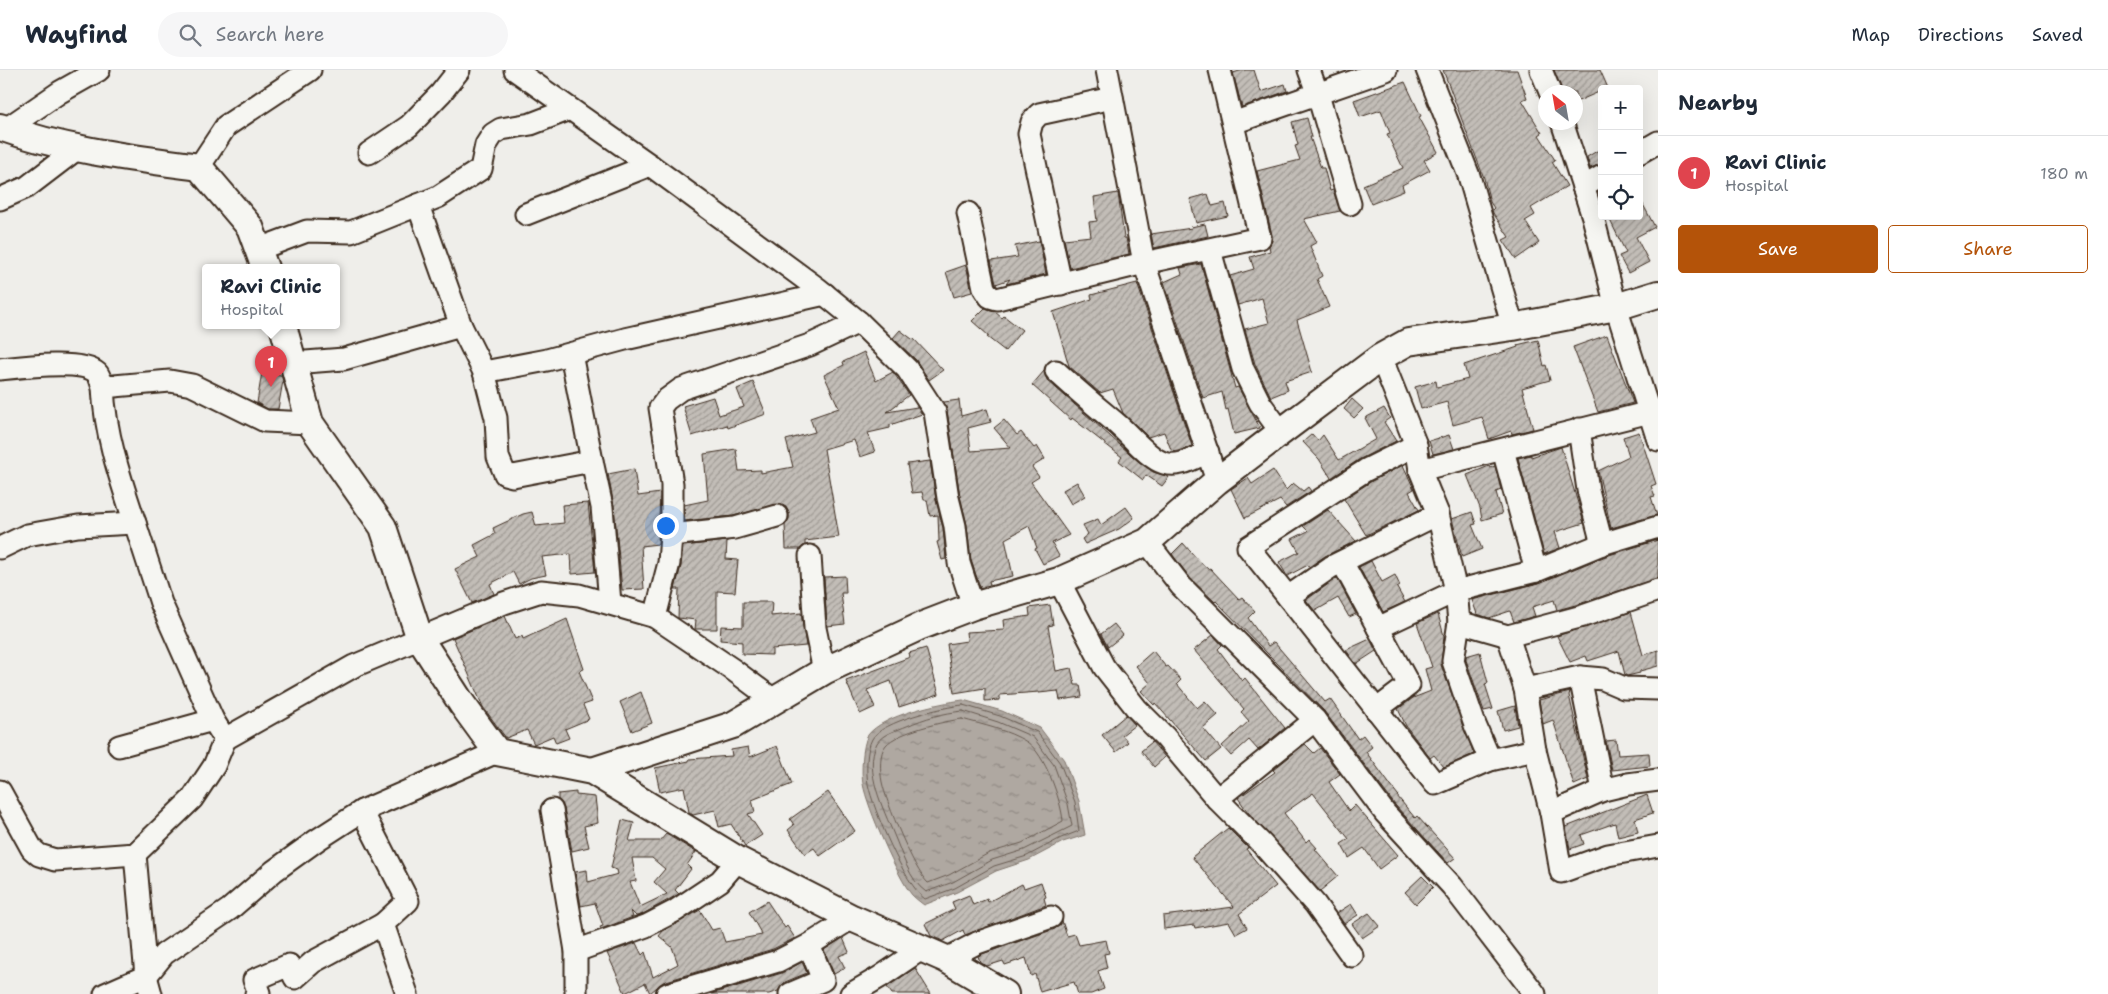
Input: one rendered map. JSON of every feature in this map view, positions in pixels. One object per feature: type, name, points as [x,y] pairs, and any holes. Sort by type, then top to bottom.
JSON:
[{"type":"main road","points":[[3,128],[28,137],[108,155],[199,167],[250,228],[262,259]]},
{"type":"main road","points":[[592,771],[732,725],[824,671],[921,626],[973,606],[1059,581],[1147,542],[1217,481],[1381,357],[1408,342],[1513,327],[1616,306],[1658,294]]},
{"type":"main road","points":[[284,329],[310,423],[383,527],[420,639],[462,704],[497,752],[592,771],[738,860],[852,918],[934,953],[1005,994]]},
{"type":"street","points":[[3,128],[60,92],[100,70]]},
{"type":"street","points":[[199,167],[226,126],[310,70]]},
{"type":"street","points":[[370,152],[409,126],[441,93],[458,70]]},
{"type":"street","points":[[515,70],[650,165],[825,294],[859,322],[907,369],[935,412],[948,498],[955,526],[959,563],[973,606]]},
{"type":"street","points":[[1107,70],[1144,263],[1217,481]]},
{"type":"street","points":[[968,213],[984,288],[990,297],[998,299],[1144,263],[1260,238],[1220,70]]},
{"type":"street","points":[[1309,70],[1318,94],[1350,204]]},
{"type":"street","points":[[1233,123],[1386,70]]},
{"type":"street","points":[[1427,70],[1469,176],[1513,327]]},
{"type":"street","points":[[1541,70],[1547,85]]},
{"type":"street","points":[[1061,284],[1029,134],[1032,122],[1039,114],[1112,98]]},
{"type":"street","points":[[262,259],[307,231],[351,232],[438,197],[481,169],[486,145],[493,134],[501,129],[531,124],[570,109]]},
{"type":"street","points":[[1565,130],[1593,217],[1616,306],[1653,411],[1658,440]]},
{"type":"street","points":[[1643,151],[1658,142]]},
{"type":"street","points":[[0,199],[27,187],[78,148]]},
{"type":"street","points":[[526,214],[650,165]]},
{"type":"street","points":[[1583,187],[1598,178]]},
{"type":"street","points":[[418,205],[461,326],[484,372],[496,418],[498,457],[505,474],[513,476],[592,461]]},
{"type":"street","points":[[1210,250],[1243,369],[1260,403],[1281,432]]},
{"type":"street","points":[[484,372],[547,360],[625,339],[825,294]]},
{"type":"street","points":[[655,617],[669,563],[671,535],[672,484],[660,408],[666,400],[681,389],[810,345],[859,322]]},
{"type":"street","points":[[294,363],[344,359],[461,326]]},
{"type":"street","points":[[571,354],[602,507],[610,603]]},
{"type":"street","points":[[1381,357],[1416,445],[1420,470],[1438,514],[1456,591],[1459,622],[1453,661],[1475,725],[1490,760]]},
{"type":"street","points":[[0,369],[61,364],[98,373],[103,387],[104,412],[114,459],[161,603],[213,720],[225,739]]},
{"type":"street","points":[[1056,371],[1157,460],[1165,464],[1177,465],[1208,452]]},
{"type":"street","points":[[103,387],[170,381],[192,385],[265,421],[310,423]]},
{"type":"street","points":[[1420,470],[1653,411]]},
{"type":"street","points":[[1579,429],[1588,490],[1602,544]]},
{"type":"street","points":[[1416,445],[1366,470],[1248,547],[1435,784],[1490,760],[1535,750]]},
{"type":"street","points":[[1503,450],[1536,570]]},
{"type":"street","points":[[1288,597],[1342,562],[1438,514]]},
{"type":"street","points":[[671,535],[735,528],[778,516]]},
{"type":"street","points":[[0,548],[27,535],[78,526],[135,523]]},
{"type":"street","points":[[1378,628],[1456,591],[1536,570],[1602,544],[1658,527]]},
{"type":"street","points":[[1147,542],[1181,586],[1315,720],[1385,812],[1452,886],[1535,994]]},
{"type":"street","points":[[810,556],[815,628],[824,671]]},
{"type":"street","points":[[1342,562],[1409,685],[1376,710]]},
{"type":"street","points":[[1059,581],[1104,666],[1137,709],[1165,738],[1217,799],[1262,844],[1315,904],[1352,956]]},
{"type":"street","points":[[1459,622],[1508,636],[1583,616],[1658,590]]},
{"type":"street","points":[[0,791],[32,849],[39,855],[55,860],[135,854],[192,799],[214,766],[225,739],[354,666],[504,603],[541,591],[579,595],[655,617],[775,700]]},
{"type":"street","points":[[1508,636],[1526,689],[1535,750],[1551,813],[1561,872],[1608,855],[1658,846]]},
{"type":"street","points":[[1526,689],[1580,677],[1603,679],[1624,688],[1658,689]]},
{"type":"street","points":[[1580,677],[1603,790]]},
{"type":"street","points":[[119,746],[213,720]]},
{"type":"street","points":[[1217,799],[1315,720]]},
{"type":"street","points":[[149,985],[164,954],[230,908],[274,871],[317,840],[362,810],[497,752]]},
{"type":"street","points":[[1551,813],[1603,790],[1658,780]]},
{"type":"street","points":[[298,986],[312,962],[383,924],[408,901],[362,810]]},
{"type":"street","points":[[552,810],[576,951],[576,994]]},
{"type":"street","points":[[135,854],[149,985]]},
{"type":"street","points":[[576,951],[646,926],[675,911],[720,881],[738,860]]},
{"type":"street","points":[[667,994],[778,961],[809,945],[852,918]]},
{"type":"street","points":[[851,994],[880,977],[934,953],[977,943],[1051,918]]},
{"type":"street","points":[[383,924],[407,994]]},
{"type":"street","points":[[790,994],[823,980],[809,945]]},
{"type":"street","points":[[256,994],[259,993],[254,980],[289,965],[298,986]]},
{"type":"street","points":[[105,994],[149,985]]},
{"type":"water","points":[[963,700],[1002,711],[1040,728],[1064,760],[1079,801],[1085,835],[1063,842],[1029,860],[996,871],[957,892],[924,905],[912,895],[899,874],[870,809],[862,779],[864,745],[868,735],[875,728],[898,716],[926,707]]},
{"type":"building","points":[[1243,70],[1254,70],[1261,92],[1285,84],[1287,91],[1242,107],[1233,73]]},
{"type":"building","points":[[1443,70],[1517,70],[1527,98],[1522,100],[1538,126],[1538,130],[1542,133],[1539,135],[1555,160],[1552,162],[1567,186],[1531,208],[1535,215],[1525,221],[1539,243],[1516,259],[1503,240],[1509,237],[1493,213],[1492,210],[1494,208],[1490,202],[1484,178]]},
{"type":"building","points":[[1554,70],[1600,70],[1607,85],[1598,85],[1598,92],[1583,99],[1583,85],[1559,85]]},
{"type":"building","points":[[1405,82],[1421,116],[1419,117],[1438,152],[1424,160],[1430,170],[1402,185],[1404,191],[1371,204],[1363,185],[1403,168],[1387,134],[1390,133],[1381,110],[1360,117],[1354,100]]},
{"type":"building","points":[[1307,118],[1312,137],[1310,137],[1321,168],[1324,168],[1330,191],[1333,190],[1340,211],[1304,219],[1317,242],[1310,246],[1322,276],[1317,279],[1329,307],[1297,320],[1312,372],[1285,381],[1288,390],[1271,397],[1255,364],[1245,329],[1269,323],[1262,298],[1238,305],[1230,276],[1254,269],[1250,257],[1270,251],[1269,246],[1272,241],[1272,235],[1257,171],[1300,160],[1295,146],[1298,145],[1292,122]]},
{"type":"building","points":[[1598,150],[1598,165],[1590,168],[1587,157]]},
{"type":"building","points":[[1118,193],[1124,238],[1126,238],[1129,254],[1070,268],[1064,239],[1091,236],[1089,222],[1097,221],[1094,197]]},
{"type":"building","points":[[1208,194],[1212,206],[1225,203],[1228,216],[1196,223],[1190,199]]},
{"type":"building","points":[[1643,204],[1655,227],[1636,237],[1649,262],[1628,273],[1619,256],[1626,253],[1610,220],[1643,220]]},
{"type":"building","points":[[1205,224],[1208,236],[1154,248],[1151,234],[1192,228]]},
{"type":"building","points":[[1039,241],[1046,274],[1006,284],[1010,279],[996,284],[991,261],[1018,257],[1015,246]]},
{"type":"building","points":[[1201,264],[1235,388],[1238,387],[1260,428],[1234,434],[1222,392],[1203,398],[1164,282],[1182,274],[1180,268]]},
{"type":"building","points":[[966,265],[972,292],[954,297],[946,272]]},
{"type":"building","points":[[1137,283],[1192,446],[1178,451],[1172,452],[1164,432],[1148,437],[1123,413],[1113,389],[1100,393],[1069,366],[1053,312],[1092,299],[1091,295]]},
{"type":"building","points":[[985,308],[994,311],[1002,318],[1004,316],[1022,330],[1005,351],[987,337],[989,336],[972,321]]},
{"type":"building","points":[[900,330],[913,338],[943,370],[929,380],[916,360],[893,338]]},
{"type":"building","points":[[1607,335],[1633,403],[1598,412],[1573,347]]},
{"type":"building","points":[[1538,340],[1544,366],[1546,365],[1550,380],[1522,388],[1533,429],[1512,434],[1511,431],[1489,439],[1482,417],[1453,425],[1447,402],[1421,409],[1415,387],[1436,381],[1437,387],[1468,379],[1464,365],[1518,347],[1517,345]]},
{"type":"building","points":[[864,352],[876,381],[893,372],[909,395],[887,412],[917,407],[922,414],[890,425],[890,428],[868,433],[875,452],[860,457],[854,440],[824,449],[839,537],[805,541],[805,545],[800,549],[786,549],[785,525],[789,519],[789,513],[786,507],[780,504],[733,516],[684,521],[684,505],[708,500],[704,454],[736,449],[739,471],[761,470],[761,473],[793,467],[786,440],[815,432],[810,418],[839,408],[824,375],[844,365],[843,362]]},
{"type":"building","points":[[1044,371],[1047,380],[1138,461],[1153,472],[1169,477],[1162,486],[1146,475],[1143,480],[1119,461],[1122,457],[1072,418],[1071,420],[1032,385]]},
{"type":"building","points":[[262,372],[281,375],[283,381],[278,409],[268,409],[257,403]]},
{"type":"building","points":[[753,382],[766,414],[728,428],[727,425],[692,436],[683,406],[713,397],[719,415],[744,407],[737,389]]},
{"type":"building","points":[[1352,399],[1363,409],[1354,418],[1344,409]]},
{"type":"building","points":[[959,400],[961,416],[987,409],[991,422],[968,428],[971,451],[1011,448],[994,428],[1004,420],[1017,435],[1021,432],[1034,448],[1037,446],[1045,459],[1032,467],[1039,477],[1031,482],[1069,535],[1052,543],[1059,556],[1043,564],[1035,549],[1037,548],[1029,526],[1005,539],[1013,576],[989,581],[990,585],[980,587],[971,560],[967,525],[960,496],[947,410],[944,402]]},
{"type":"building","points":[[1384,408],[1390,418],[1384,422],[1396,441],[1360,459],[1331,478],[1319,459],[1303,442],[1312,434],[1318,441],[1323,435],[1339,460],[1376,439],[1365,418]]},
{"type":"building","points":[[1639,432],[1656,484],[1651,486],[1655,496],[1651,497],[1657,515],[1611,528],[1598,471],[1629,456],[1623,437]]},
{"type":"building","points":[[1449,435],[1454,449],[1433,454],[1429,441]]},
{"type":"building","points":[[1561,447],[1584,523],[1555,532],[1560,548],[1544,554],[1518,458],[1531,455],[1531,457]]},
{"type":"building","points":[[930,461],[936,500],[943,528],[946,559],[942,560],[937,542],[939,541],[938,515],[930,516],[927,500],[924,500],[922,492],[912,493],[907,464]]},
{"type":"building","points":[[1403,465],[1414,489],[1409,492],[1419,510],[1366,535],[1344,499],[1372,481]]},
{"type":"building","points":[[1489,466],[1490,468],[1495,466],[1501,490],[1496,492],[1502,514],[1482,520],[1480,508],[1467,475]]},
{"type":"building","points":[[634,469],[638,496],[660,493],[658,544],[641,546],[644,589],[622,590],[614,506],[608,474]]},
{"type":"building","points":[[1273,470],[1286,490],[1293,483],[1303,491],[1308,487],[1311,491],[1286,507],[1280,500],[1245,518],[1231,489],[1248,478],[1252,484]]},
{"type":"building","points":[[1077,482],[1085,496],[1071,504],[1063,490]]},
{"type":"building","points":[[588,503],[595,572],[572,574],[571,554],[542,557],[546,575],[531,578],[519,584],[513,572],[490,584],[494,594],[472,603],[455,569],[480,557],[474,545],[495,534],[493,528],[523,514],[532,512],[536,526],[564,523],[562,505]]},
{"type":"building","points":[[1126,507],[1134,518],[1119,529],[1085,544],[1082,539],[1088,534],[1083,525],[1098,519],[1101,525]]},
{"type":"building","points":[[1328,510],[1356,541],[1325,556],[1309,567],[1308,565],[1287,576],[1279,562],[1299,552],[1292,539],[1308,531],[1303,526]]},
{"type":"building","points":[[1472,512],[1476,524],[1472,525],[1482,549],[1462,557],[1452,519]]},
{"type":"building","points":[[1658,540],[1658,578],[1557,610],[1554,600],[1532,607],[1535,616],[1514,622],[1510,611],[1489,618],[1477,614],[1472,600],[1539,583],[1606,556]]},
{"type":"building","points":[[727,541],[726,559],[738,560],[735,592],[717,591],[717,629],[695,629],[696,620],[678,618],[679,589],[675,589],[681,566],[683,546]]},
{"type":"building","points":[[1183,543],[1239,599],[1242,597],[1255,611],[1248,618],[1268,646],[1274,642],[1325,702],[1330,699],[1358,739],[1363,735],[1372,747],[1366,752],[1397,796],[1415,818],[1417,816],[1455,858],[1448,863],[1395,805],[1324,711],[1216,601],[1190,578],[1172,554]]},
{"type":"building","points":[[1371,561],[1382,582],[1395,575],[1400,586],[1397,588],[1405,602],[1383,612],[1359,567]]},
{"type":"building","points":[[845,576],[846,593],[841,593],[845,624],[827,626],[824,577]]},
{"type":"building","points":[[1337,578],[1356,614],[1349,617],[1338,598],[1315,611],[1306,600]]},
{"type":"building","points":[[743,602],[772,602],[771,616],[801,613],[806,646],[772,649],[772,655],[742,654],[742,642],[720,640],[721,626],[743,627]]},
{"type":"building","points":[[1050,605],[1053,625],[1048,626],[1056,671],[1071,668],[1075,685],[1080,685],[1082,697],[1060,700],[1058,691],[1000,695],[1000,700],[985,701],[985,688],[954,693],[947,644],[967,641],[966,632],[1004,630],[1003,620],[1030,616],[1029,608]]},
{"type":"building","points":[[1631,612],[1643,655],[1658,650],[1658,666],[1627,676],[1625,675],[1619,651],[1588,661],[1586,656],[1570,662],[1557,636]]},
{"type":"building","points":[[1438,614],[1444,636],[1441,665],[1474,754],[1444,767],[1434,755],[1430,758],[1406,726],[1398,709],[1413,698],[1431,691],[1425,669],[1432,667],[1417,623]]},
{"type":"building","points":[[505,616],[515,639],[522,636],[523,639],[567,619],[584,669],[579,671],[592,702],[583,705],[589,719],[565,729],[569,738],[556,743],[553,736],[534,744],[527,730],[506,738],[483,707],[453,638]]},
{"type":"building","points":[[1114,624],[1123,635],[1108,647],[1101,634]]},
{"type":"building","points":[[1213,635],[1222,645],[1218,649],[1242,681],[1245,678],[1285,728],[1258,750],[1249,740],[1231,756],[1222,746],[1249,721],[1241,712],[1244,709],[1194,650]]},
{"type":"building","points":[[1370,639],[1376,651],[1356,664],[1346,650]]},
{"type":"building","points":[[926,648],[939,694],[899,707],[891,681],[867,690],[875,707],[860,714],[846,681],[910,657],[909,653]]},
{"type":"building","points":[[1153,651],[1166,667],[1168,666],[1181,680],[1177,684],[1197,708],[1205,701],[1218,715],[1203,728],[1221,749],[1206,761],[1155,703],[1154,705],[1141,691],[1150,683],[1136,666]]},
{"type":"building","points":[[1480,652],[1488,683],[1485,684],[1493,709],[1484,711],[1466,660],[1466,656]]},
{"type":"building","points":[[641,692],[652,723],[632,731],[620,702]]},
{"type":"building","points":[[1570,692],[1569,695],[1588,779],[1574,785],[1553,720],[1543,724],[1539,700]]},
{"type":"building","points":[[1515,706],[1518,726],[1503,730],[1498,711]]},
{"type":"building","points":[[1126,715],[1135,725],[1122,735],[1128,742],[1116,752],[1102,735]]},
{"type":"building","points":[[1616,740],[1618,755],[1649,753],[1650,766],[1612,770],[1606,741]]},
{"type":"building","points":[[1152,742],[1165,757],[1154,767],[1141,751]]},
{"type":"building","points":[[1305,744],[1314,753],[1320,748],[1340,774],[1329,782],[1349,811],[1355,805],[1398,855],[1379,869],[1364,848],[1349,858],[1341,844],[1349,839],[1313,793],[1284,813],[1306,842],[1309,839],[1317,848],[1315,849],[1338,876],[1320,891],[1247,811],[1238,798],[1275,772],[1273,770]]},
{"type":"building","points":[[777,746],[792,784],[752,800],[755,812],[748,814],[762,835],[745,846],[731,824],[719,827],[715,810],[693,815],[689,812],[684,787],[660,792],[655,768],[689,761],[689,759],[732,756],[731,750],[748,747],[750,757]]},
{"type":"building","points":[[576,792],[576,795],[595,797],[598,823],[584,826],[589,847],[572,851],[564,808],[558,800],[558,794]]},
{"type":"building","points":[[828,792],[855,831],[820,856],[814,848],[805,854],[788,830],[794,825],[790,819]]},
{"type":"building","points":[[1647,795],[1653,813],[1635,819],[1638,832],[1618,837],[1615,823],[1581,835],[1584,844],[1570,849],[1566,827]]},
{"type":"building","points":[[622,820],[634,823],[629,841],[660,841],[666,834],[696,852],[687,865],[691,869],[675,890],[679,894],[641,915],[636,916],[631,911],[633,917],[601,929],[600,927],[603,926],[595,903],[581,906],[575,872],[587,870],[588,882],[618,874],[617,870],[611,868]],"holes":[[[632,858],[652,858],[665,869],[654,882],[667,894],[640,907],[630,882],[636,881]]]},
{"type":"building","points":[[1228,828],[1248,848],[1246,849],[1276,886],[1239,914],[1247,928],[1236,934],[1229,922],[1195,928],[1194,925],[1164,929],[1163,916],[1234,907],[1192,857]]},
{"type":"building","points":[[1422,876],[1433,887],[1416,904],[1405,892]]},
{"type":"building","points":[[1041,882],[1046,897],[1044,898],[1046,905],[965,935],[963,930],[943,941],[931,936],[925,924],[955,909],[952,902],[969,895],[973,905],[987,899],[988,902],[1022,884],[1024,888]]},
{"type":"building","points":[[767,901],[785,928],[787,926],[795,938],[773,949],[663,982],[650,993],[645,983],[625,993],[607,953],[636,943],[642,955],[645,952],[653,977],[678,964],[672,947],[659,936],[663,931],[700,910],[712,930],[720,928],[725,942],[762,935],[749,912]]},
{"type":"building","points":[[1351,904],[1358,915],[1344,924],[1337,913]]},
{"type":"building","points":[[1369,913],[1380,926],[1362,938],[1352,924]]},
{"type":"building","points":[[1062,921],[1067,936],[1075,934],[1079,945],[1106,940],[1109,953],[1104,954],[1107,968],[1098,971],[1104,989],[1091,994],[1078,994],[1074,982],[1040,992],[1035,974],[1031,976],[1026,958],[1005,965],[1003,961],[987,966],[980,962],[978,956],[982,954],[1055,929]]},
{"type":"building","points":[[843,938],[849,952],[839,956],[845,968],[834,974],[824,950]]},
{"type":"building","points":[[802,962],[807,973],[785,982],[778,991],[769,994],[711,994],[782,973]]},
{"type":"building","points":[[915,968],[931,994],[892,994],[887,987]]},
{"type":"place","name":"Ravi Clinic","points":[[271,387]]}]
